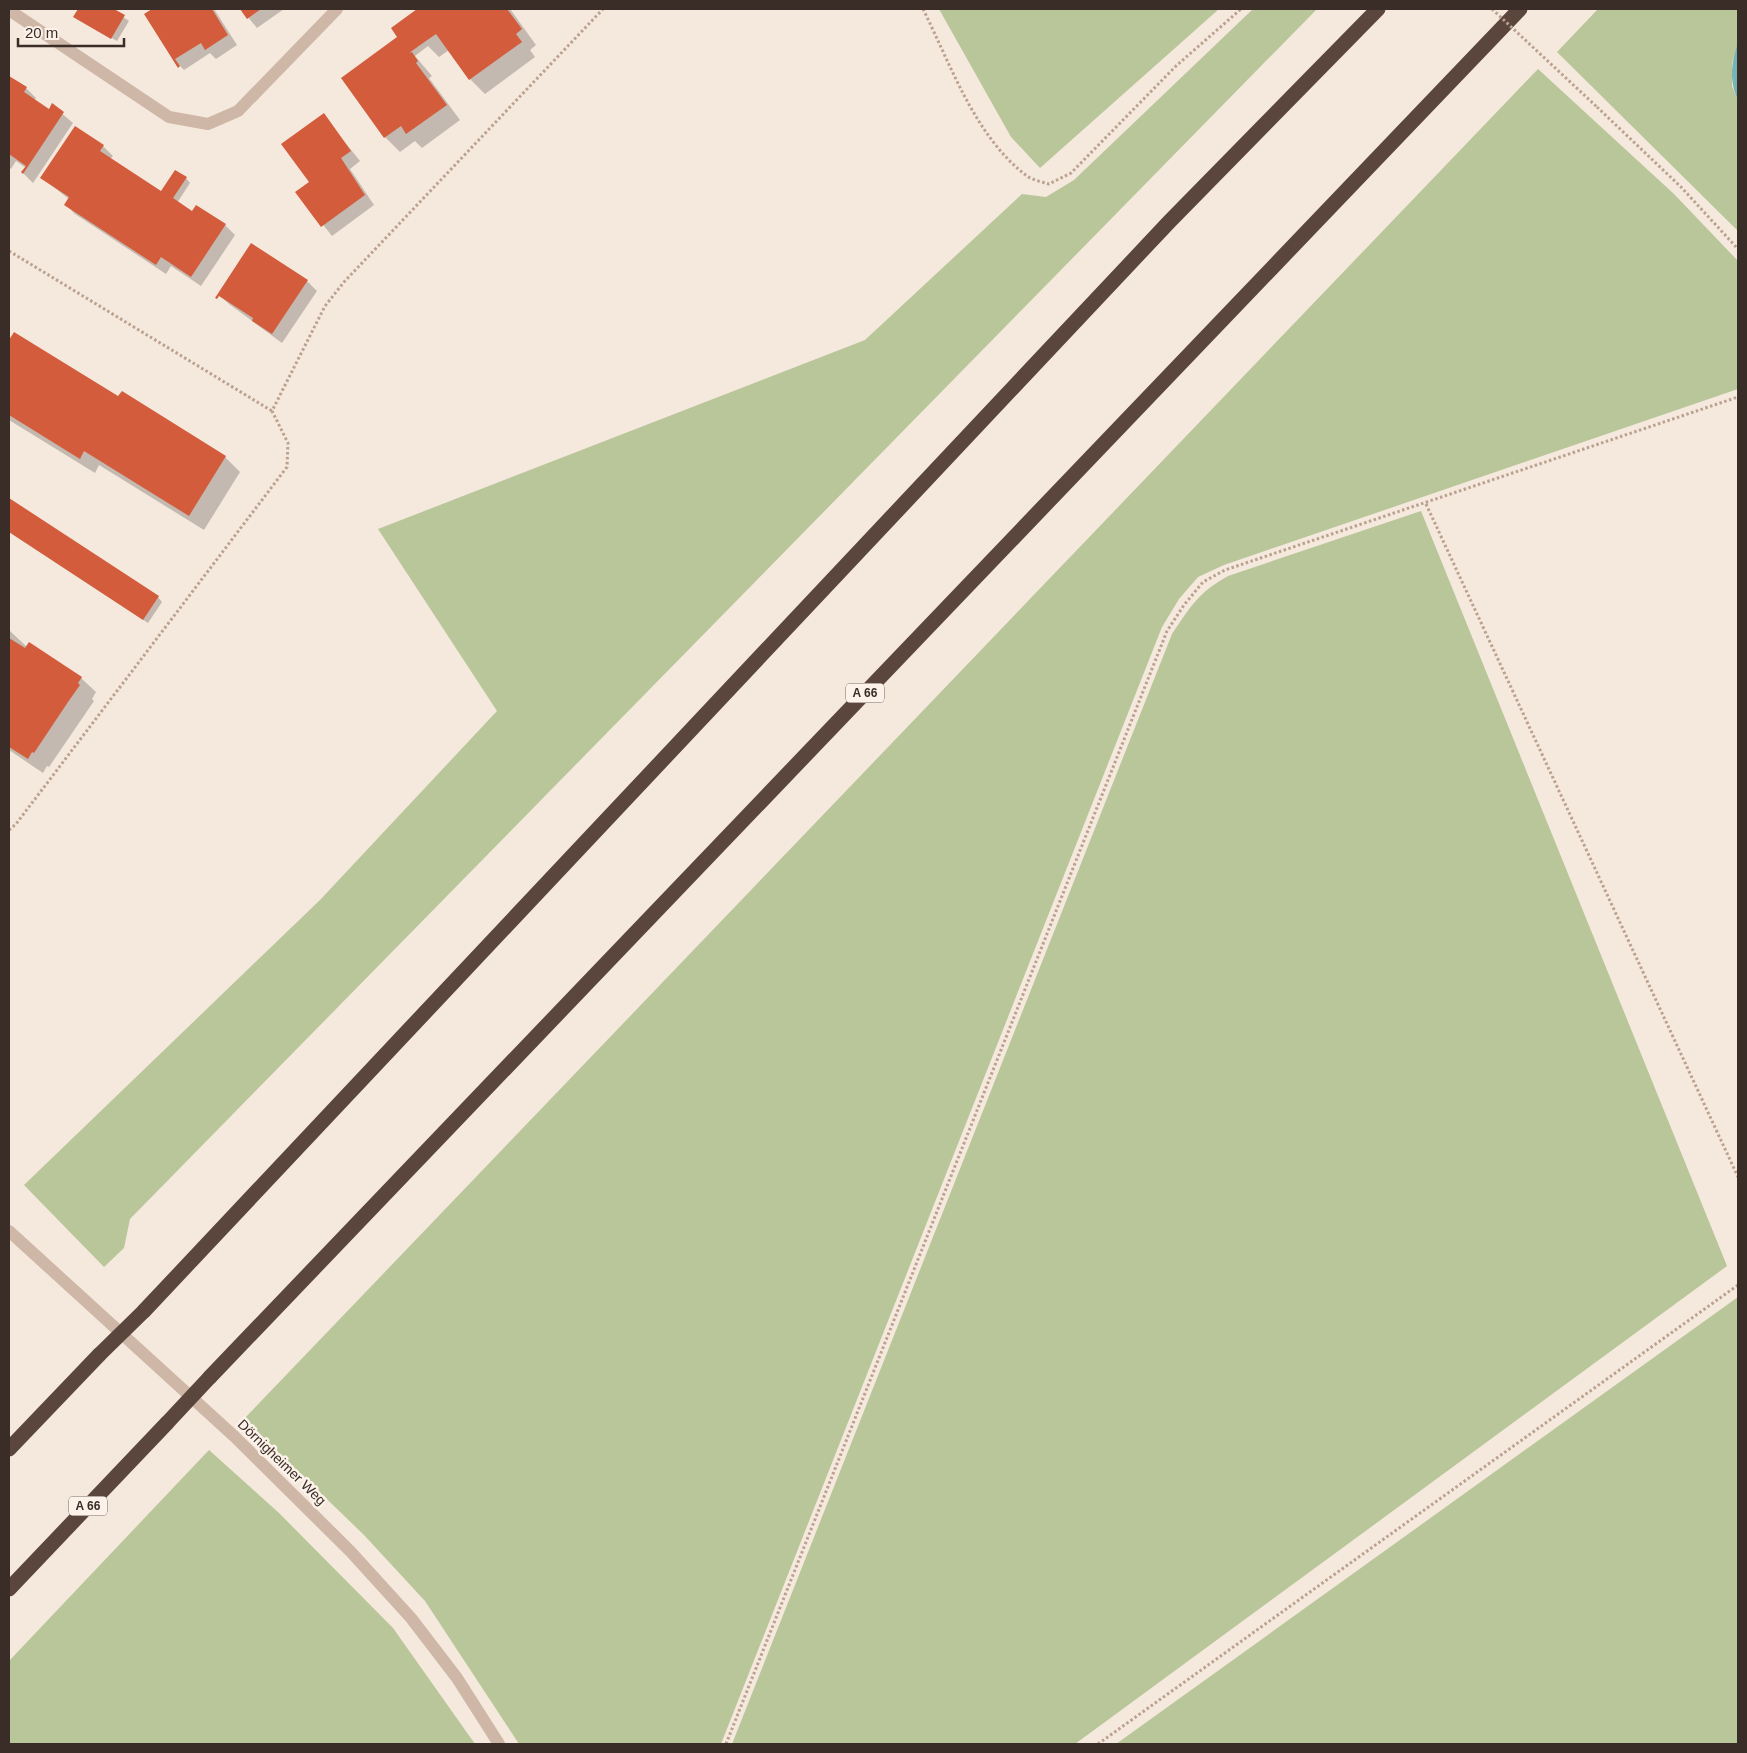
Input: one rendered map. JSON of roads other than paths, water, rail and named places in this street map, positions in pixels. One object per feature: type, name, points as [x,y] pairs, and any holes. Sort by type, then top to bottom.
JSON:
[{"type":"highway","points":[[9,1449],[144,1311],[1169,222],[1378,9]]},
{"type":"highway","name":"A 66","points":[[9,1589],[1520,9]]},
{"type":"street","points":[[9,10],[169,118],[208,124],[238,111],[337,9]]},
{"type":"street","name":"Dörnigheimer Weg","points":[[9,1232],[235,1437],[351,1552],[411,1618],[457,1678],[499,1744]]},
{"type":"water","points":[[1738,42],[1738,101],[1733,86],[1732,72]]}]
